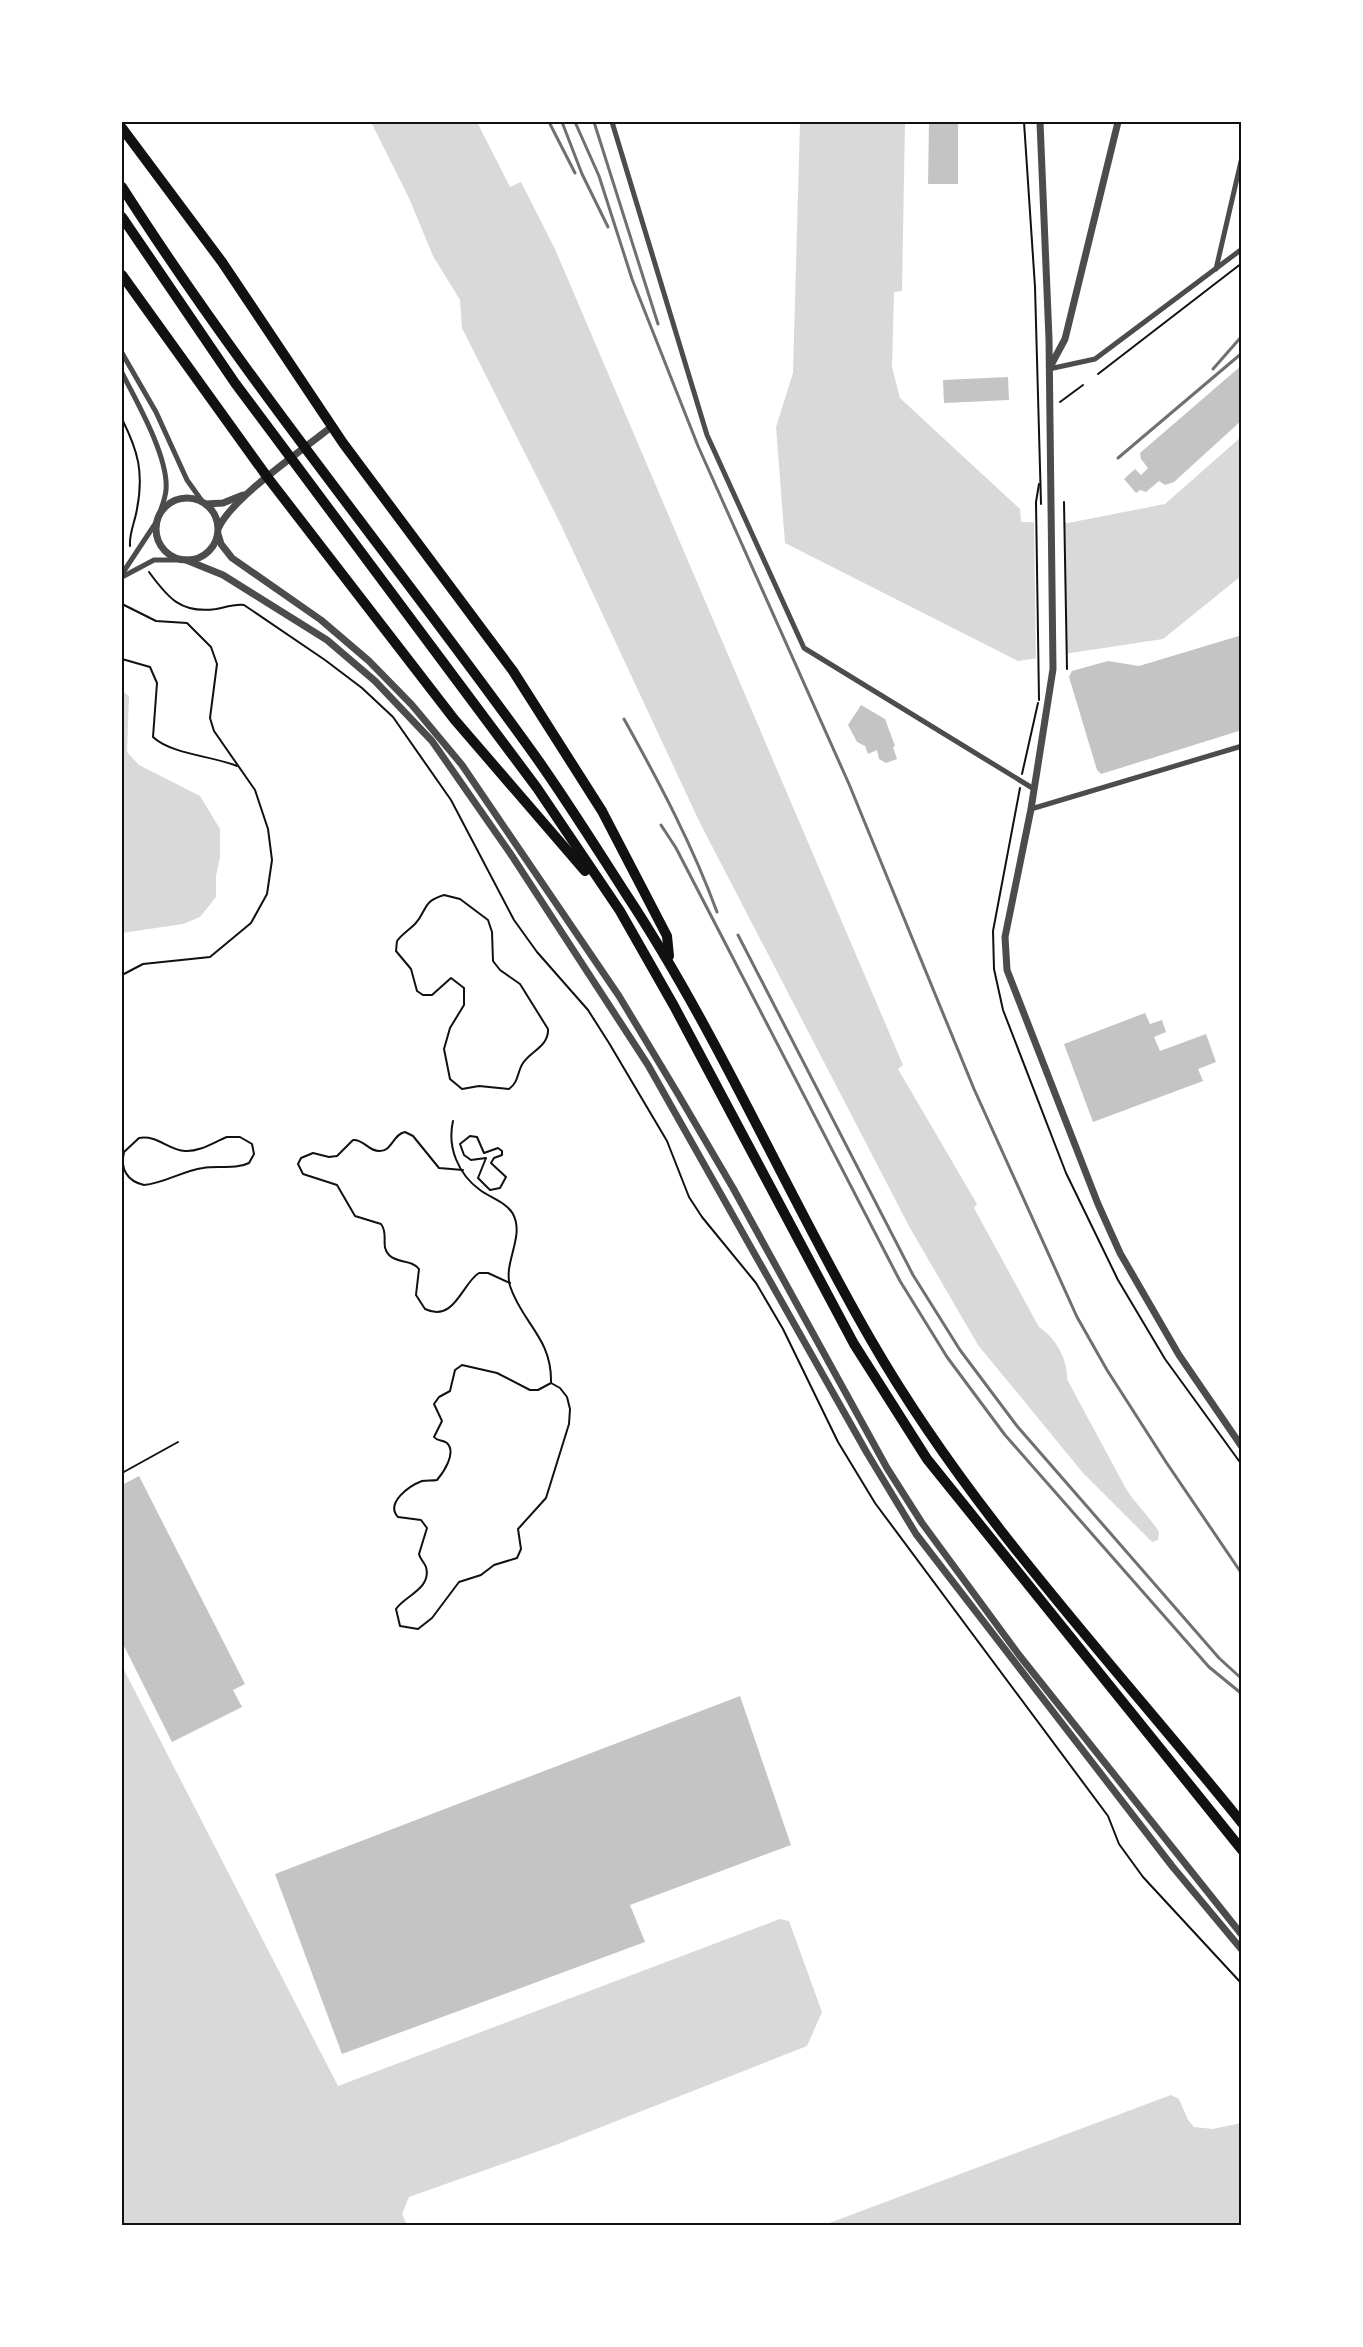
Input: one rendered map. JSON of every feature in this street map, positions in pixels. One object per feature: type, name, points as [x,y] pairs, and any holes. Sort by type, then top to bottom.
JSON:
[{"type":"highway","points":[[122,128],[222,262],[299,374],[331,427],[513,671],[602,811],[667,936],[669,959]]},
{"type":"highway","points":[[122,187],[167,258],[311,457],[539,762],[669,959],[872,1342],[941,1450],[1037,1575],[1242,1823]]},
{"type":"highway","points":[[122,217],[235,384],[537,788],[620,911],[714,1080],[854,1344],[927,1459],[1242,1850]]},
{"type":"highway","points":[[122,274],[268,478],[454,719],[620,911]]},
{"type":"street","points":[[612,122],[707,435],[804,648],[1034,789]]},
{"type":"street","points":[[1040,122],[1049,369],[1053,669],[1031,809],[1005,937],[1007,970],[1098,1204],[1120,1253],[1179,1355],[1242,1447]]},
{"type":"street","points":[[1049,369],[1065,339],[1118,122]]},
{"type":"street","points":[[1216,269],[1242,157]]},
{"type":"street","points":[[1049,369],[1095,360],[1242,249]]},
{"type":"street","points":[[122,353],[156,412],[171,451],[187,480],[214,512],[221,544],[232,558],[321,620],[369,661],[430,726],[462,765],[532,865],[657,1059],[733,1188],[887,1468],[922,1523],[998,1633],[1172,1866],[1242,1950]]},
{"type":"street","points":[[122,374],[160,456],[165,476],[166,490],[158,519],[160,543],[169,554],[223,575],[327,640],[375,681],[422,731],[510,853],[648,1065],[916,1534],[1242,1935]]},
{"type":"street","points":[[122,576],[154,560],[184,560],[205,555],[215,543],[218,532],[230,512],[250,491],[331,427]]},
{"type":"street","points":[[122,576],[165,507],[176,500],[189,498],[223,503],[250,491]]},
{"type":"street","points":[[422,731],[430,726]]},
{"type":"street","points":[[1031,809],[1242,746]]},
{"type":"street","points":[[648,1065],[657,1059]]},
{"type":"path","points":[[1024,122],[1035,297],[1041,502]]},
{"type":"path","points":[[1098,374],[1242,263]]},
{"type":"path","points":[[1060,402],[1083,385]]},
{"type":"path","points":[[122,419],[137,450],[138,459],[137,509],[131,531],[131,550]]},
{"type":"path","points":[[993,931],[1021,781],[1039,700],[1036,502],[1040,480]]},
{"type":"path","points":[[1064,502],[1067,669]]},
{"type":"path","points":[[145,567],[166,594],[186,608],[203,611],[244,605],[334,667],[393,717],[451,800],[514,920],[537,952],[588,1010],[637,1091]]},
{"type":"path","points":[[122,604],[156,621],[187,623],[211,647],[217,664],[210,718],[214,731],[255,790],[268,829],[272,860],[266,897],[251,923],[210,957],[143,964],[122,975]]},
{"type":"path","points":[[122,659],[150,667],[157,683],[153,737],[162,746],[216,758],[237,766]]},
{"type":"path","points":[[444,895],[460,898],[488,920],[492,932],[493,962],[520,984],[549,1029],[545,1041],[523,1063],[513,1086],[502,1090],[479,1086],[462,1089],[450,1079],[444,1049],[450,1028],[464,1005],[464,988],[450,978],[432,995],[419,993],[411,969],[396,947],[399,938],[417,922],[430,899],[444,895]]},
{"type":"path","points":[[453,1121],[451,1143],[454,1155],[463,1170],[478,1189],[502,1202],[513,1215],[516,1239],[509,1264],[510,1283],[515,1299],[544,1343],[550,1362],[550,1383]]},
{"type":"path","points":[[463,1170],[439,1168],[413,1136],[405,1132],[397,1136],[389,1147],[381,1151],[375,1151],[361,1140],[353,1140],[337,1156],[309,1154],[301,1158],[298,1164],[303,1174],[337,1185],[355,1216],[375,1220],[382,1225],[386,1251],[391,1257],[413,1263],[419,1269],[416,1295],[425,1309],[436,1311],[448,1307],[464,1294],[470,1282],[479,1273],[488,1273],[510,1283]]},
{"type":"path","points":[[476,1136],[484,1153],[496,1149],[502,1151],[502,1155],[494,1158],[491,1163],[506,1177],[500,1188],[491,1190],[479,1179],[478,1174],[487,1160],[482,1157],[467,1159],[460,1146],[464,1139],[476,1136]]},
{"type":"path","points":[[227,1137],[240,1137],[249,1141],[254,1150],[251,1160],[241,1166],[195,1169],[167,1180],[144,1185],[126,1174],[122,1162],[128,1146],[143,1138],[157,1139],[179,1150],[189,1151],[227,1137]]},
{"type":"path","points":[[465,1365],[500,1374],[530,1390],[538,1390],[550,1383],[560,1388],[567,1397],[570,1419],[546,1498],[518,1529],[520,1554],[514,1560],[494,1565],[481,1575],[462,1580],[436,1614],[418,1629],[398,1624],[395,1612],[398,1605],[416,1594],[425,1576],[426,1567],[418,1554],[427,1528],[421,1520],[404,1520],[394,1511],[396,1501],[408,1488],[424,1480],[437,1480],[449,1459],[450,1449],[447,1443],[438,1441],[434,1437],[442,1421],[435,1402],[450,1391],[455,1370],[465,1365]]},
{"type":"path","points":[[1223,1437],[1242,1465]]},
{"type":"path","points":[[122,1473],[178,1442]]},
{"type":"path","points":[[1237,1979],[1242,1984]]},
{"type":"shaded area","points":[[371,122],[477,122],[510,187],[521,182],[555,249],[903,1065],[898,1069],[977,1204],[974,1208],[1039,1327],[1051,1337],[1060,1350],[1067,1379],[1125,1487],[1159,1532],[1158,1540],[1152,1542],[1083,1473],[978,1345],[910,1228],[700,823],[560,523],[462,328],[460,300],[433,256],[409,198]]},
{"type":"shaded area","points":[[800,122],[905,122],[902,291],[894,292],[892,367],[900,398],[1020,509],[1021,522],[1068,523],[1165,504],[1241,437],[1241,576],[1163,639],[1018,661],[785,543],[776,427],[793,373]]},
{"type":"shaded area","points":[[122,691],[129,696],[127,752],[139,765],[200,796],[220,829],[220,857],[216,876],[216,897],[200,917],[183,924],[122,933]]},
{"type":"shaded area","points":[[122,1666],[338,2086],[780,1919],[789,1921],[822,2012],[807,2046],[553,2146],[409,2197],[402,2214],[407,2225],[122,2225]]},
{"type":"shaded area","points":[[1171,2095],[1179,2099],[1188,2120],[1194,2127],[1213,2129],[1241,2123],[1241,2225],[824,2225]]},
{"type":"pier","points":[[1034,520],[1065,520],[1067,658],[1036,663]]},
{"type":"building","points":[[929,122],[958,122],[958,184],[928,184]]},
{"type":"building","points":[[1242,365],[1242,420],[1174,482],[1165,485],[1159,481],[1146,492],[1140,490],[1136,493],[1124,479],[1135,469],[1141,475],[1148,468],[1141,459],[1140,453]]},
{"type":"building","points":[[1008,377],[1009,400],[944,403],[943,380]]},
{"type":"building","points":[[1242,635],[1242,730],[1101,774],[1097,770],[1069,677],[1072,671],[1108,661],[1139,666]]},
{"type":"building","points":[[861,705],[885,719],[895,746],[893,747],[897,759],[886,763],[879,759],[877,750],[868,754],[865,746],[857,742],[848,725]]},
{"type":"building","points":[[1145,1013],[1150,1024],[1162,1020],[1166,1032],[1154,1037],[1160,1051],[1206,1034],[1216,1062],[1198,1069],[1203,1081],[1093,1122],[1064,1044]]},
{"type":"building","points":[[139,1476],[245,1684],[233,1690],[242,1707],[172,1742],[122,1642],[122,1485]]},
{"type":"building","points":[[740,1696],[791,1845],[630,1905],[645,1942],[342,2054],[275,1874]]},
{"type":"railway","points":[[549,122],[575,173]]},
{"type":"railway","points":[[562,122],[582,174],[608,227]]},
{"type":"railway","points":[[575,122],[599,176],[632,279],[698,446],[849,784],[974,1089],[1077,1317],[1107,1370],[1166,1462],[1242,1574]]},
{"type":"railway","points":[[594,122],[658,324]]},
{"type":"railway","points":[[1213,369],[1242,336]]},
{"type":"railway","points":[[1118,458],[1242,353]]},
{"type":"railway","points":[[624,719],[674,814],[717,912]]},
{"type":"railway","points":[[661,825],[676,848],[900,1281],[947,1357],[1005,1435],[1209,1667],[1242,1694]]},
{"type":"railway","points":[[738,935],[913,1275],[960,1350],[1017,1426],[1219,1658],[1242,1679]]}]
